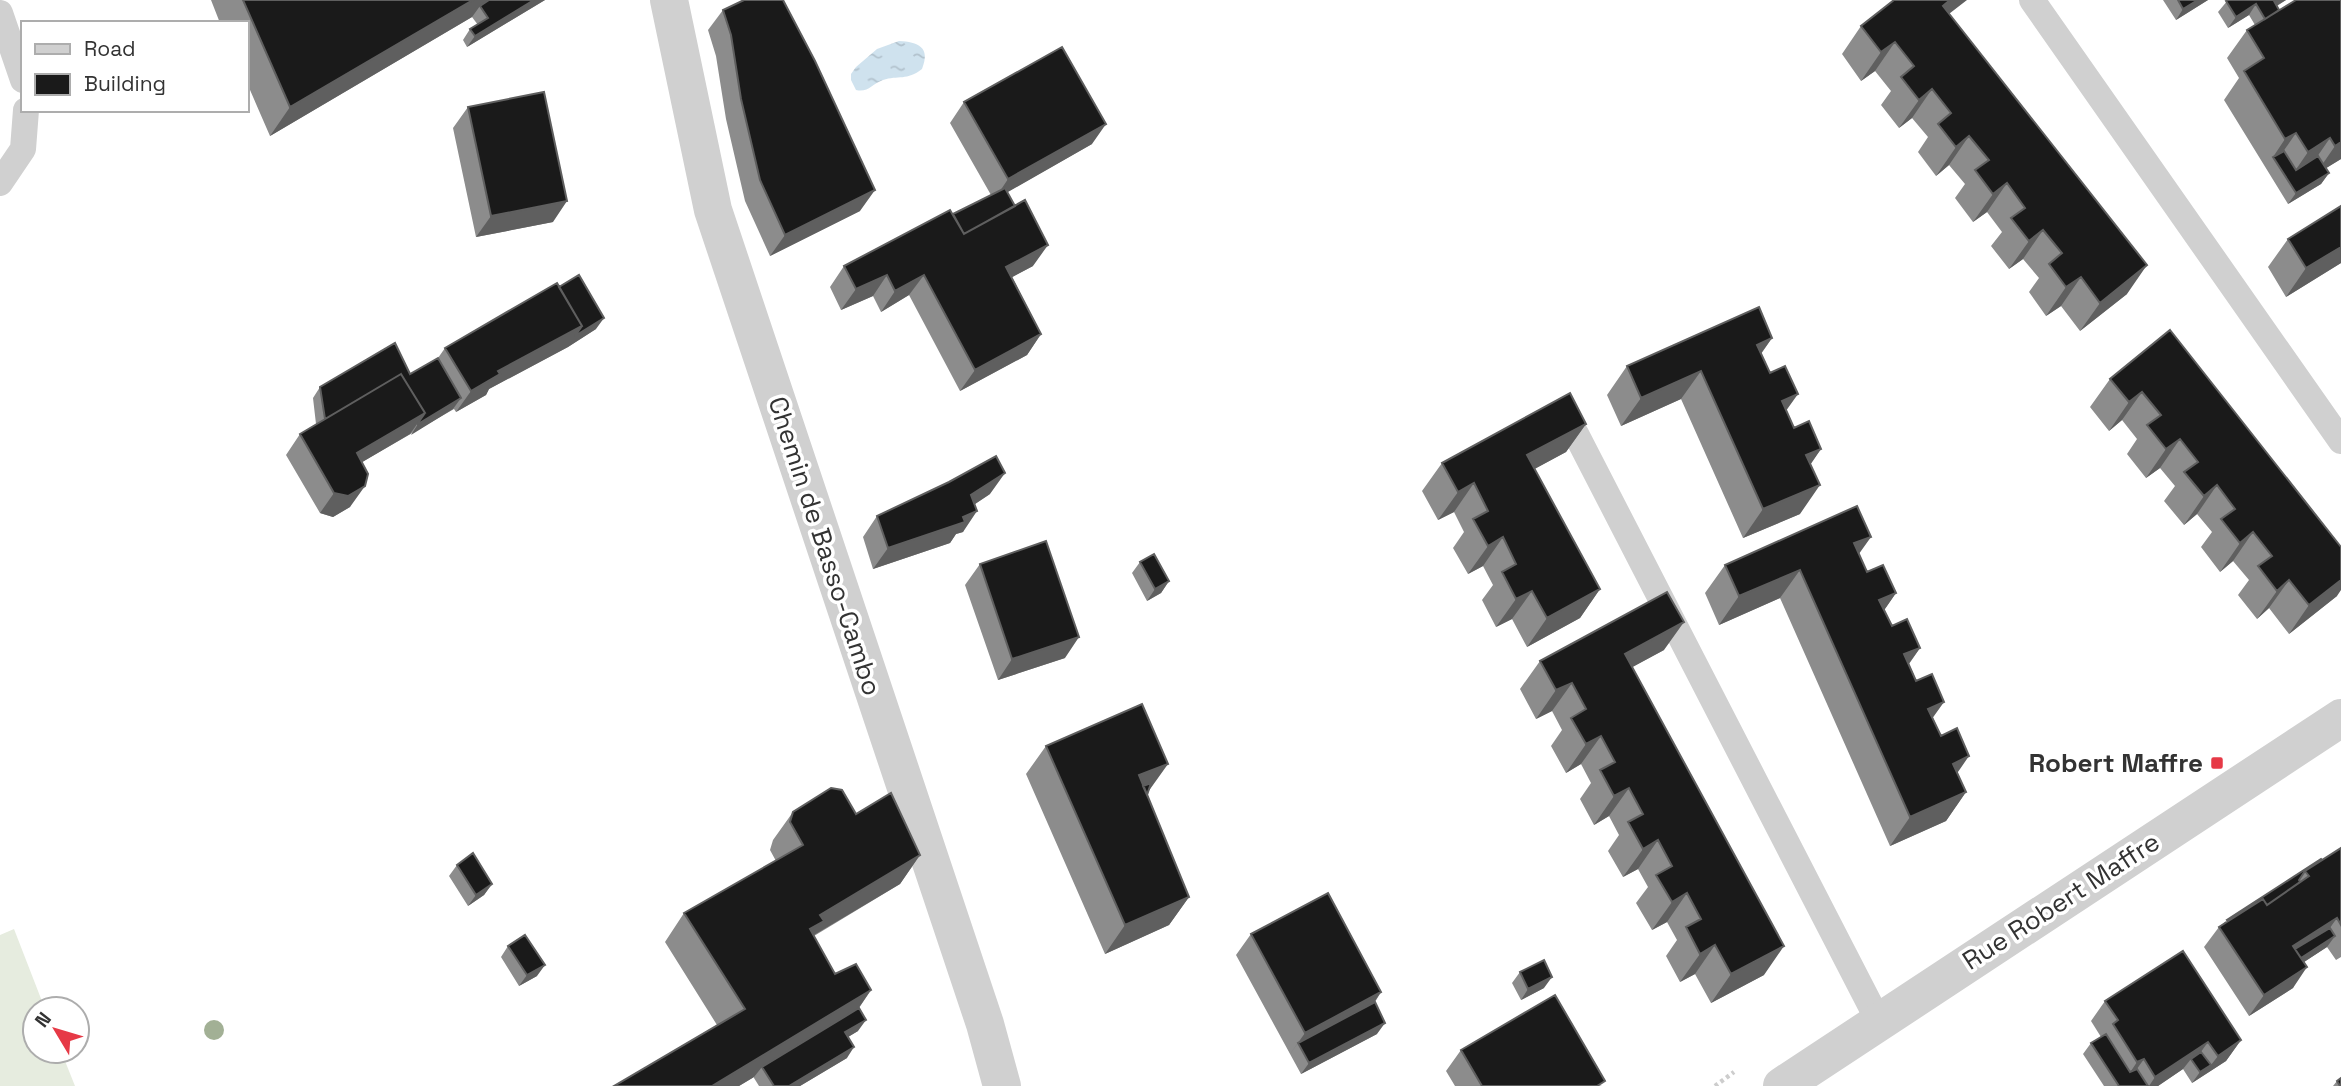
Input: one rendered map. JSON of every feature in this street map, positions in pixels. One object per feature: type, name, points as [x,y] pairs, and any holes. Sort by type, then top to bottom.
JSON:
[{"type":"street","name":"Chemin de Basso-Cambo","points":[[669,0],[713,210],[985,1024],[1002,1086]]},
{"type":"street","name":"Rue Robert Maffre","points":[[1782,1086],[2341,718]]},
{"type":"lane","points":[[2032,0],[2341,441]]},
{"type":"lane","points":[[0,13],[21,74]]},
{"type":"lane","points":[[0,183],[23,149],[26,112]]},
{"type":"lane","points":[[1576,434],[1879,1022]]},
{"type":"shaded area","points":[[14,929],[40,995],[21,995],[21,1065],[67,1065],[75,1086],[0,1086],[0,935]]},
{"type":"water","points":[[899,41],[921,47],[925,55],[922,69],[912,75],[883,80],[867,89],[856,90],[851,74],[856,67],[877,49]]},
{"type":"building","points":[[243,0],[473,0],[290,107]]},
{"type":"building","points":[[489,0],[534,0],[475,36],[470,29],[488,18],[480,6]]},
{"type":"building","points":[[744,0],[783,0],[815,61],[875,190],[785,235],[760,180],[741,99],[731,35],[723,10]]},
{"type":"building","points":[[1894,0],[1950,0],[1943,6],[2147,265],[2100,303],[2081,277],[2066,287],[2049,264],[2062,253],[2043,230],[2029,241],[2011,218],[2025,208],[2007,183],[1993,194],[1975,170],[1989,160],[1969,136],[1956,147],[1938,124],[1951,113],[1932,89],[1919,100],[1901,77],[1914,66],[1895,42],[1881,52],[1861,26]]},
{"type":"building","points":[[2178,0],[2198,0],[2183,9]]},
{"type":"building","points":[[2275,0],[2279,10],[2265,19],[2256,4],[2236,17],[2226,1]]},
{"type":"building","points":[[2296,0],[2341,0],[2341,142],[2335,146],[2330,138],[2308,152],[2296,133],[2285,139],[2244,71],[2264,58],[2247,30]]},
{"type":"building","points":[[1062,47],[1106,124],[1008,179],[964,102]]},
{"type":"building","points":[[544,92],[567,201],[491,216],[468,107]]},
{"type":"building","points":[[2284,151],[2296,170],[2318,156],[2329,173],[2296,193],[2273,157]]},
{"type":"building","points":[[1005,188],[1015,206],[964,234],[953,214]]},
{"type":"building","points":[[1025,200],[1048,245],[1006,267],[1041,334],[975,370],[924,275],[895,291],[887,275],[856,289],[844,266],[950,210],[964,234]]},
{"type":"building","points":[[2341,206],[2341,247],[2306,268],[2288,239]]},
{"type":"building","points":[[579,275],[604,318],[575,336],[582,326],[559,287]]},
{"type":"building","points":[[557,283],[582,326],[498,371],[500,374],[471,391],[445,348]]},
{"type":"building","points":[[1759,307],[1772,338],[1757,345],[1770,373],[1785,366],[1798,394],[1782,401],[1794,428],[1809,421],[1821,449],[1806,455],[1820,485],[1763,509],[1701,371],[1641,398],[1627,366]]},
{"type":"building","points":[[2170,330],[2341,547],[2341,580],[2309,605],[2289,580],[2277,591],[2258,566],[2272,556],[2253,532],[2240,543],[2221,519],[2235,509],[2217,485],[2204,496],[2184,472],[2198,462],[2180,439],[2166,449],[2147,425],[2161,415],[2142,392],[2129,402],[2110,379]]},
{"type":"building","points":[[395,343],[410,374],[438,358],[461,398],[418,424],[425,413],[401,374],[325,419],[320,387]]},
{"type":"building","points":[[401,374],[425,413],[357,453],[368,474],[365,486],[348,496],[334,493],[300,434]]},
{"type":"building","points":[[1570,393],[1586,424],[1527,455],[1600,589],[1547,618],[1532,591],[1516,599],[1502,572],[1516,564],[1503,537],[1488,546],[1473,519],[1488,511],[1474,483],[1458,492],[1442,463]]},
{"type":"building","points":[[996,456],[1005,473],[971,495],[977,511],[963,517],[965,522],[888,548],[877,516]]},
{"type":"building","points":[[1857,506],[1871,537],[1854,543],[1867,572],[1883,565],[1896,593],[1879,600],[1892,626],[1907,619],[1920,648],[1904,654],[1916,681],[1932,674],[1944,702],[1928,709],[1941,736],[1957,728],[1969,756],[1953,764],[1966,792],[1910,817],[1800,570],[1739,596],[1725,565]]},
{"type":"building","points":[[1046,541],[1079,637],[1012,659],[980,564]]},
{"type":"building","points":[[1154,554],[1169,581],[1155,589],[1140,562]]},
{"type":"building","points":[[1667,592],[1684,622],[1625,654],[1784,946],[1731,974],[1715,945],[1700,954],[1686,927],[1701,919],[1687,893],[1672,902],[1656,875],[1672,866],[1658,840],[1643,849],[1628,822],[1643,814],[1629,788],[1614,796],[1600,770],[1615,762],[1601,736],[1586,744],[1571,718],[1586,709],[1572,683],[1556,690],[1540,661]]},
{"type":"building","points":[[1142,704],[1168,764],[1139,775],[1189,897],[1125,925],[1046,746]]},
{"type":"building","points":[[1151,783],[1147,795],[1143,786]]},
{"type":"building","points":[[831,788],[842,790],[856,814],[891,793],[920,855],[820,915],[824,921],[810,929],[835,974],[856,964],[871,990],[712,1086],[614,1086],[745,1009],[684,913],[803,845],[790,822],[793,812]]},
{"type":"building","points":[[2341,848],[2341,925],[2337,918],[2293,946],[2307,967],[2264,995],[2219,927],[2263,899],[2267,905],[2309,876],[2305,871]]},
{"type":"building","points":[[473,853],[492,884],[476,895],[457,865]]},
{"type":"building","points":[[2321,859],[2305,871],[2300,882],[2267,905],[2263,899],[2227,920]]},
{"type":"building","points":[[1328,893],[1381,992],[1305,1033],[1251,934]]},
{"type":"building","points":[[2330,928],[2335,936],[2301,958],[2295,949]]},
{"type":"building","points":[[525,935],[545,965],[527,975],[508,946]]},
{"type":"building","points":[[2183,951],[2241,1040],[2218,1056],[2208,1042],[2155,1077],[2144,1059],[2137,1062],[2113,1024],[2118,1020],[2105,1001]]},
{"type":"building","points":[[1544,960],[1552,977],[1528,989],[1520,972]]},
{"type":"building","points":[[1555,995],[1605,1081],[1597,1086],[1482,1086],[1461,1050]]},
{"type":"building","points":[[1375,1002],[1385,1023],[1309,1063],[1298,1043]]},
{"type":"building","points":[[859,1008],[866,1020],[845,1032],[854,1047],[789,1086],[774,1086],[762,1067]]},
{"type":"building","points":[[2106,1034],[2130,1072],[2137,1069],[2148,1086],[2119,1086],[2091,1043]]},
{"type":"building","points":[[2201,1052],[2211,1065],[2200,1072],[2191,1059]]},
{"type":"place","name":"Robert Maffre","points":[[2217,763]]}]
